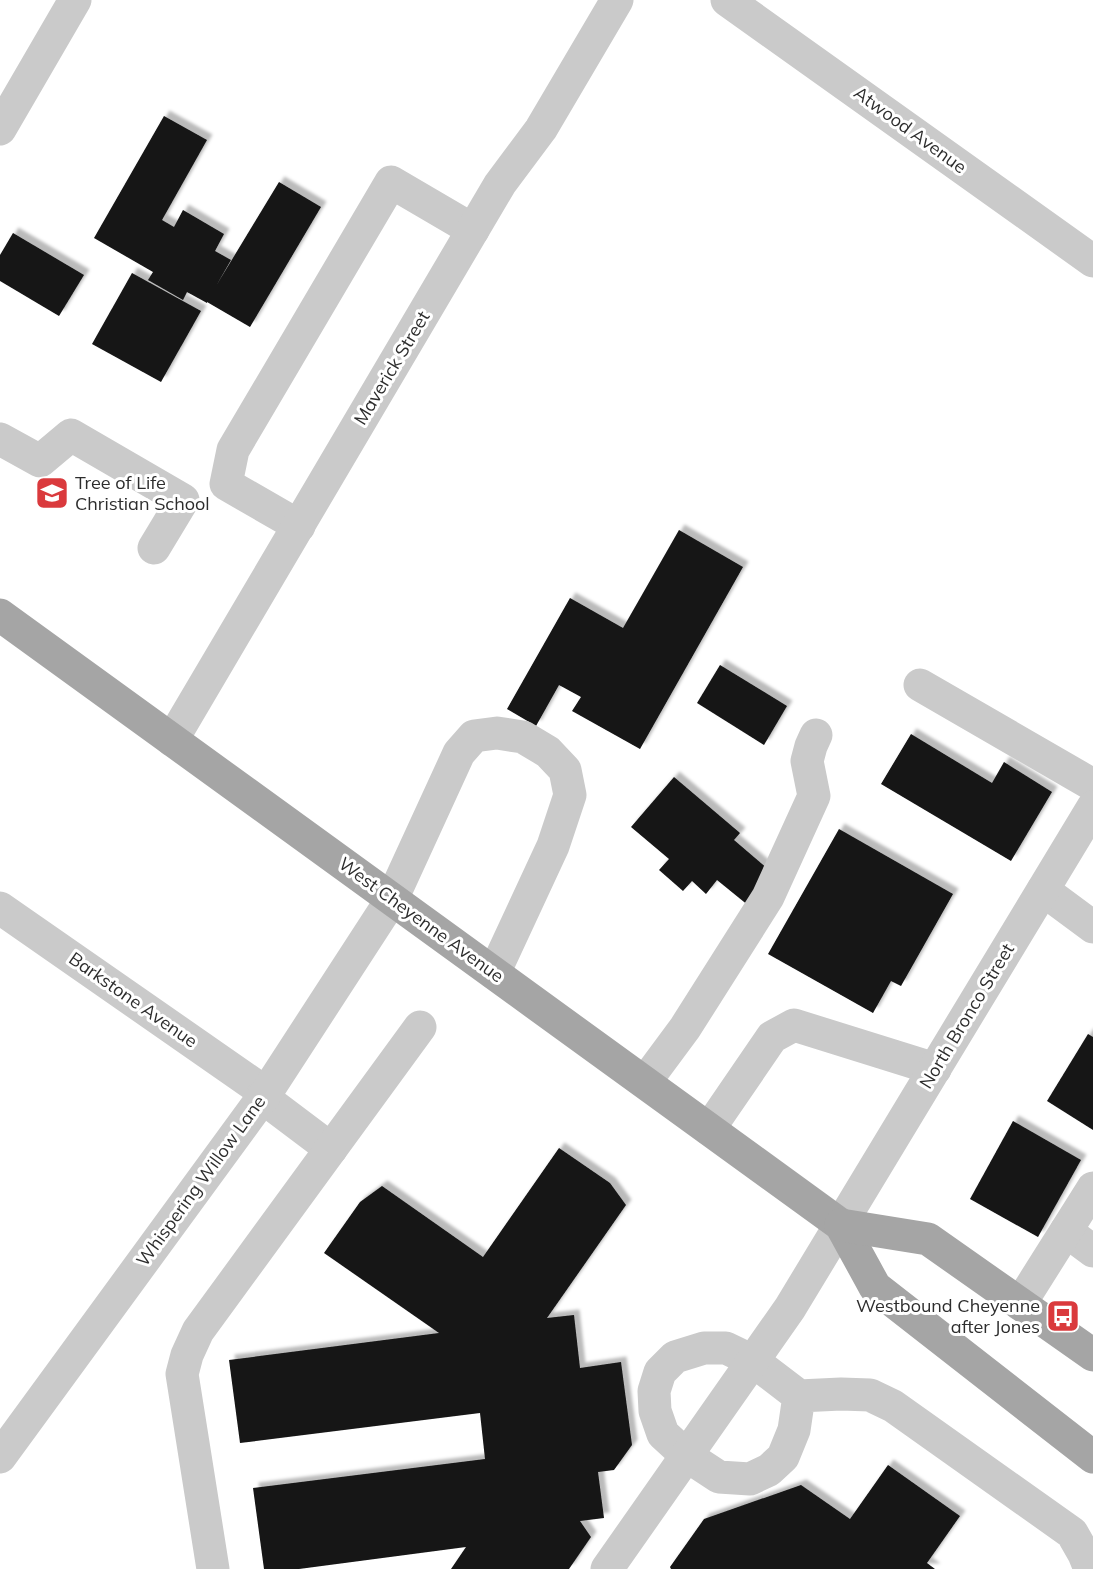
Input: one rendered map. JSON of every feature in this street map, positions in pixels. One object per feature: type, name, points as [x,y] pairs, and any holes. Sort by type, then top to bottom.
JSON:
[{"type":"main road","name":"West Cheyenne Avenue","points":[[0,615],[841,1225],[874,1287],[1093,1457]]},
{"type":"main road","name":"West Cheyenne Avenue","points":[[841,1225],[928,1239],[1093,1355]]},
{"type":"street","points":[[0,129],[75,0]]},
{"type":"street","name":"Maverick Street","points":[[172,740],[500,184],[541,129],[617,0]]},
{"type":"street","name":"Atwood Avenue","points":[[727,0],[1093,261]]},
{"type":"street","points":[[299,526],[226,484],[233,450],[391,182],[473,230]]},
{"type":"street","points":[[0,439],[40,461],[71,435],[183,500],[154,548]]},
{"type":"street","points":[[920,685],[1093,785]]},
{"type":"street","name":"Whispering Willow Lane","points":[[0,1457],[264,1095],[392,899],[459,753],[474,736],[497,733],[523,736],[548,752],[565,770],[570,795],[553,846],[494,973]]},
{"type":"street","points":[[645,1082],[682,1032],[768,897],[814,796],[807,761],[816,735]]},
{"type":"street","name":"North Bronco Street","points":[[607,1569],[790,1308],[1093,807]]},
{"type":"street","points":[[1043,890],[1093,927]]},
{"type":"street","name":"Barkstone Avenue","points":[[0,908],[264,1095],[331,1149]]},
{"type":"street","points":[[709,1129],[772,1036],[795,1025],[935,1068]]},
{"type":"street","points":[[213,1569],[182,1374],[187,1355],[198,1331],[420,1027]]},
{"type":"street","points":[[1020,1304],[1093,1188]]},
{"type":"street","points":[[1066,1231],[1093,1251]]},
{"type":"street","points":[[799,1396],[794,1430],[783,1457],[769,1470],[750,1479],[719,1477],[687,1456],[663,1434],[655,1411],[654,1391],[660,1372],[675,1357],[704,1348],[726,1348],[753,1361],[799,1396],[870,1395],[893,1406],[1072,1533],[1090,1569]]},
{"type":"building","points":[[164,116],[207,140],[162,220],[174,227],[183,210],[224,234],[215,251],[231,260],[216,286],[279,182],[321,207],[250,327],[187,292],[183,300],[148,280],[153,272],[94,238]]},
{"type":"building","points":[[13,233],[84,275],[59,316],[0,281],[0,255]]},
{"type":"building","points":[[132,273],[201,311],[161,382],[92,344]]},
{"type":"building","points":[[679,530],[743,567],[640,749],[572,711],[581,697],[559,685],[536,726],[507,709],[570,598],[623,628]]},
{"type":"building","points":[[720,665],[787,706],[764,745],[697,703]]},
{"type":"building","points":[[911,734],[992,783],[1004,762],[1052,792],[1011,861],[881,784]]},
{"type":"building","points":[[674,777],[740,833],[734,840],[775,875],[749,906],[717,880],[706,894],[692,881],[683,891],[659,870],[669,859],[631,827]]},
{"type":"building","points":[[839,829],[953,894],[901,986],[891,981],[873,1013],[768,954]]},
{"type":"building","points":[[1088,1034],[1093,1037],[1093,1130],[1047,1101]]},
{"type":"building","points":[[1013,1121],[1081,1160],[1038,1237],[970,1199]]},
{"type":"building","points":[[559,1148],[610,1183],[626,1205],[547,1318],[574,1315],[580,1368],[621,1362],[632,1445],[614,1470],[598,1472],[604,1518],[580,1521],[591,1537],[569,1569],[451,1569],[466,1547],[299,1569],[264,1569],[253,1488],[485,1459],[480,1413],[240,1443],[229,1360],[439,1333],[324,1253],[360,1202],[382,1186],[483,1257]]},
{"type":"building","points":[[888,1465],[960,1516],[927,1563],[935,1569],[671,1569],[670,1567],[704,1519],[801,1485],[850,1519]]},
{"type":"place","name":"Tree of Life Christian School","points":[[52,493]]},
{"type":"place","name":"Westbound Cheyenne after Jones","points":[[1063,1316]]}]
